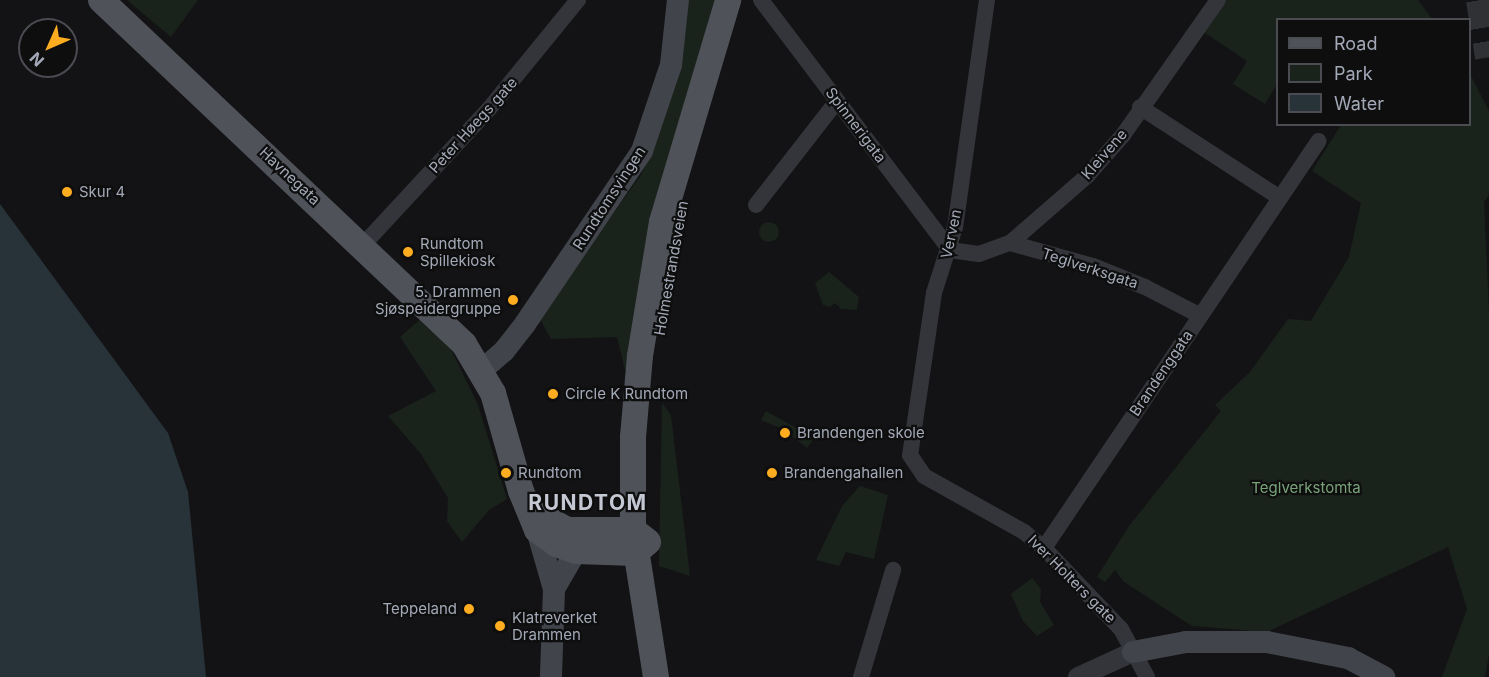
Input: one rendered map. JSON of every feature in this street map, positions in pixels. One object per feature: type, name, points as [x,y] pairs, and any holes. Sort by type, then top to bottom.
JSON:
[{"type":"main road","name":"Havnegata","points":[[101,0],[363,245],[478,363]]},
{"type":"main road","name":"Rundtomsvingen","points":[[478,363],[504,351],[525,324],[642,151],[669,71],[678,0]]},
{"type":"main road","name":"Holmestrandsveien","points":[[639,542],[658,332],[710,69],[728,0]]},
{"type":"main road","name":"Holmestrandsveien","points":[[639,542],[633,437],[640,356],[652,269],[677,166],[710,69]]},
{"type":"main road","points":[[478,363],[525,502],[556,542],[551,677]]},
{"type":"main road","points":[[556,542],[639,542]]},
{"type":"main road","points":[[639,542],[656,677]]},
{"type":"main road","points":[[639,542],[667,677]]},
{"type":"main road","points":[[1133,652],[1186,642],[1267,642],[1348,658],[1384,677]]},
{"type":"street","name":"Peter Høegs gate","points":[[363,245],[489,109],[578,0]]},
{"type":"street","name":"Spinnerigata","points":[[761,0],[950,250]]},
{"type":"street","name":"Verven","points":[[914,465],[909,446],[934,293],[950,250],[987,0]]},
{"type":"street","name":"Kleivene","points":[[950,250],[979,254],[1010,243],[1100,163],[1218,0]]},
{"type":"street","points":[[756,205],[837,101]]},
{"type":"street","points":[[1140,107],[1280,198]]},
{"type":"street","name":"Brandenggata","points":[[1044,548],[1199,315],[1319,141]]},
{"type":"street","name":"Teglverksgata","points":[[1010,243],[1093,266],[1145,287],[1199,315]]},
{"type":"street","name":"Iver Holters gate","points":[[914,465],[924,476],[1024,532],[1044,548],[1114,620],[1147,677]]},
{"type":"street","points":[[861,677],[891,576]]},
{"type":"street","points":[[1078,677],[1133,652]]},
{"type":"green space","points":[[127,0],[198,0],[171,37]]},
{"type":"green space","points":[[686,0],[720,0],[630,371],[625,370],[617,337],[551,339],[539,317],[641,175],[661,126]]},
{"type":"green space","points":[[1224,0],[1418,0],[1431,18],[1276,18],[1276,86],[1265,104],[1233,84],[1247,61],[1202,31]]},
{"type":"green space","name":"Teglverkstomta","points":[[1471,76],[1489,111],[1489,195],[1484,202],[1489,311],[1489,654],[1485,677],[1442,677],[1467,609],[1448,547],[1267,632],[1192,626],[1124,582],[1115,570],[1105,582],[1097,577],[1129,526],[1221,411],[1215,405],[1250,372],[1288,319],[1311,321],[1349,257],[1361,203],[1312,171],[1340,126],[1471,126]]},
{"type":"green space","points":[[769,222],[776,225],[779,232],[776,239],[769,242],[762,239],[759,232],[762,225]]},
{"type":"green space","points":[[829,272],[859,297],[857,310],[841,309],[835,303],[830,307],[823,305],[815,283]]},
{"type":"green space","points":[[423,317],[449,345],[478,405],[507,499],[489,510],[462,542],[447,521],[448,498],[421,454],[388,416],[436,391],[400,337]]},
{"type":"green space","points":[[662,403],[671,415],[690,576],[659,566]]},
{"type":"green space","points":[[766,411],[814,438],[807,448],[783,429],[761,420]]},
{"type":"green space","points":[[860,486],[888,495],[874,559],[846,552],[839,566],[816,560],[842,506]]},
{"type":"green space","points":[[1032,578],[1041,589],[1040,602],[1054,625],[1037,636],[1023,621],[1011,594]]},
{"type":"water","points":[[0,204],[168,433],[188,492],[206,677],[0,677]]},
{"type":"tunnel","points":[[1480,0],[1489,57]]},
{"type":"place","name":"Skur 4","points":[[67,192]]},
{"type":"place","name":"Rundtom Spillekiosk","points":[[408,252]]},
{"type":"place","name":"5. Drammen Sjøspeidergruppe","points":[[513,300]]},
{"type":"place","name":"Circle K Rundtom","points":[[553,394]]},
{"type":"place","name":"Brandengen skole","points":[[785,433]]},
{"type":"place","name":"Rundtom","points":[[506,473]]},
{"type":"place","name":"Brandengahallen","points":[[772,473]]},
{"type":"place","name":"Teppeland","points":[[469,609]]},
{"type":"place","name":"Klatreverket Drammen","points":[[500,626]]},
{"type":"district","name":"RUNDTOM","points":[[588,503]]}]
